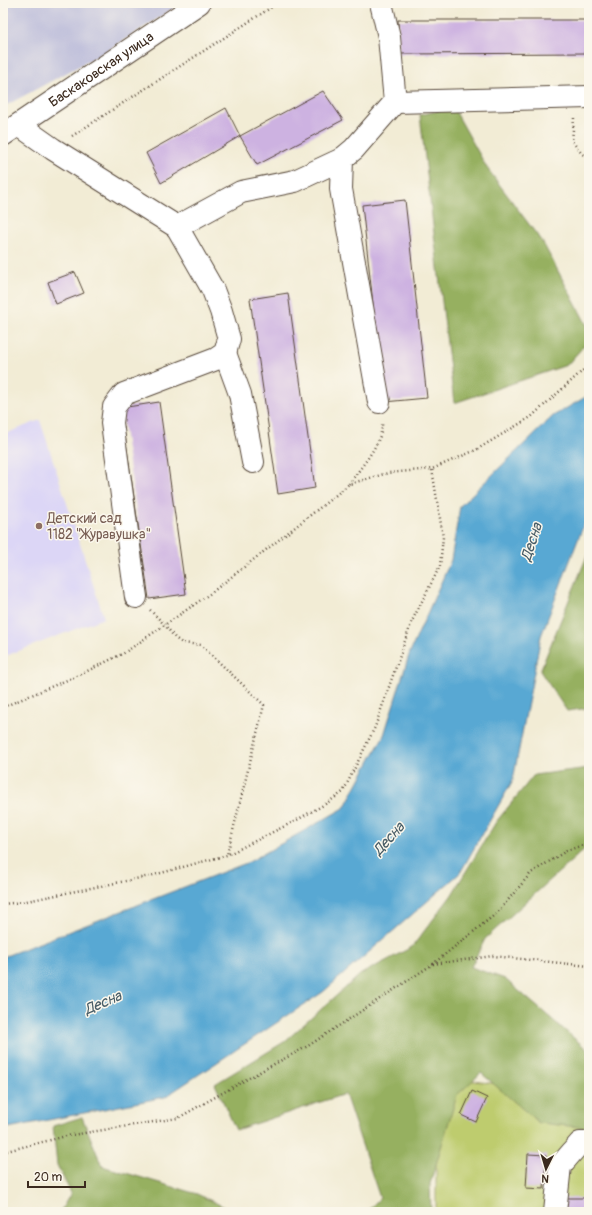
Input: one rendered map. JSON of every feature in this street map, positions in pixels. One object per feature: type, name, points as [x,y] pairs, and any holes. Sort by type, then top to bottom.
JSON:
[{"type":"street","name":"Баскаковская улица","points":[[11,130],[199,3]]},
{"type":"street","points":[[177,227],[241,192],[294,181],[342,159],[354,149],[395,102],[389,37],[381,3]]},
{"type":"street","points":[[395,102],[582,97]]},
{"type":"street","points":[[11,130],[53,149],[177,227],[212,290],[221,311],[228,340],[225,353],[240,394],[253,462]]},
{"type":"street","points":[[342,159],[341,189],[379,402]]},
{"type":"street","points":[[136,597],[112,423],[114,407],[124,394],[216,359],[225,353]]},
{"type":"street","points":[[555,1212],[560,1166],[584,1143]]},
{"type":"path","points":[[53,149],[278,3]]},
{"type":"path","points":[[582,97],[572,141],[582,154],[589,158]]},
{"type":"path","points":[[349,484],[388,473],[432,469],[476,450],[531,417],[589,365]]},
{"type":"path","points":[[3,707],[79,675],[124,653],[211,593],[332,499],[349,484],[370,455],[377,441],[382,425],[379,402]]},
{"type":"path","points":[[3,904],[22,902],[150,876],[227,855],[295,821],[343,792],[375,727],[412,621],[440,566],[443,537],[432,469]]},
{"type":"path","points":[[136,597],[165,624],[175,638],[182,642],[201,646],[264,705],[227,855]]},
{"type":"path","points":[[3,1152],[66,1136],[178,1118],[308,1046],[433,964],[497,913],[531,873],[566,851],[589,843]]},
{"type":"path","points":[[433,964],[493,956],[589,966]]},
{"type":"shaded area","points":[[3,3],[182,3],[107,51],[3,107]]},
{"type":"shaded area","name":"Детский сад 1182 \"Журавушка\"","points":[[40,420],[104,618],[3,657],[3,429],[5,434]]},
{"type":"green space","points":[[453,107],[487,168],[543,243],[589,329],[589,340],[567,365],[454,403],[420,115]]},
{"type":"green space","points":[[589,551],[589,708],[567,711],[540,671]]},
{"type":"green space","points":[[589,768],[589,845],[485,939],[471,967],[505,979],[589,1051],[589,1128],[539,1123],[481,1073],[457,1095],[430,1184],[431,1212],[366,1212],[380,1198],[345,1094],[236,1130],[215,1084],[284,1042],[361,974],[412,947],[451,896],[496,822],[534,775]]},
{"type":"green space","points":[[436,1076],[589,1096],[589,1212],[436,1212]]},
{"type":"green space","points":[[82,1117],[102,1166],[197,1194],[235,1212],[60,1212],[71,1193],[57,1165],[53,1126]]},
{"type":"water","name":"Десна","points":[[589,395],[589,521],[584,524],[541,636],[513,780],[460,873],[323,992],[165,1097],[3,1129],[3,957],[249,862],[344,808],[384,735],[410,652],[451,560],[460,506],[553,416]]},
{"type":"building","points":[[398,20],[589,20],[589,53],[399,54]]},
{"type":"building","points":[[323,91],[343,120],[257,165],[240,136]]},
{"type":"building","points":[[226,108],[240,136],[161,183],[146,153]]},
{"type":"building","points":[[405,200],[427,398],[384,402],[362,205]]},
{"type":"building","points":[[75,272],[84,293],[56,304],[48,282]]},
{"type":"building","points":[[288,293],[315,488],[278,494],[250,299]]},
{"type":"building","points":[[159,402],[186,594],[149,599],[121,408]]},
{"type":"building","points":[[472,1091],[487,1098],[476,1122],[461,1115]]},
{"type":"building","points":[[528,1154],[546,1155],[544,1189],[526,1188]]},
{"type":"building","points":[[564,1198],[589,1198],[589,1212],[564,1212]]},
{"type":"place","name":"Детский сад 1182 \"Журавушка\"","points":[[39,526]]}]
